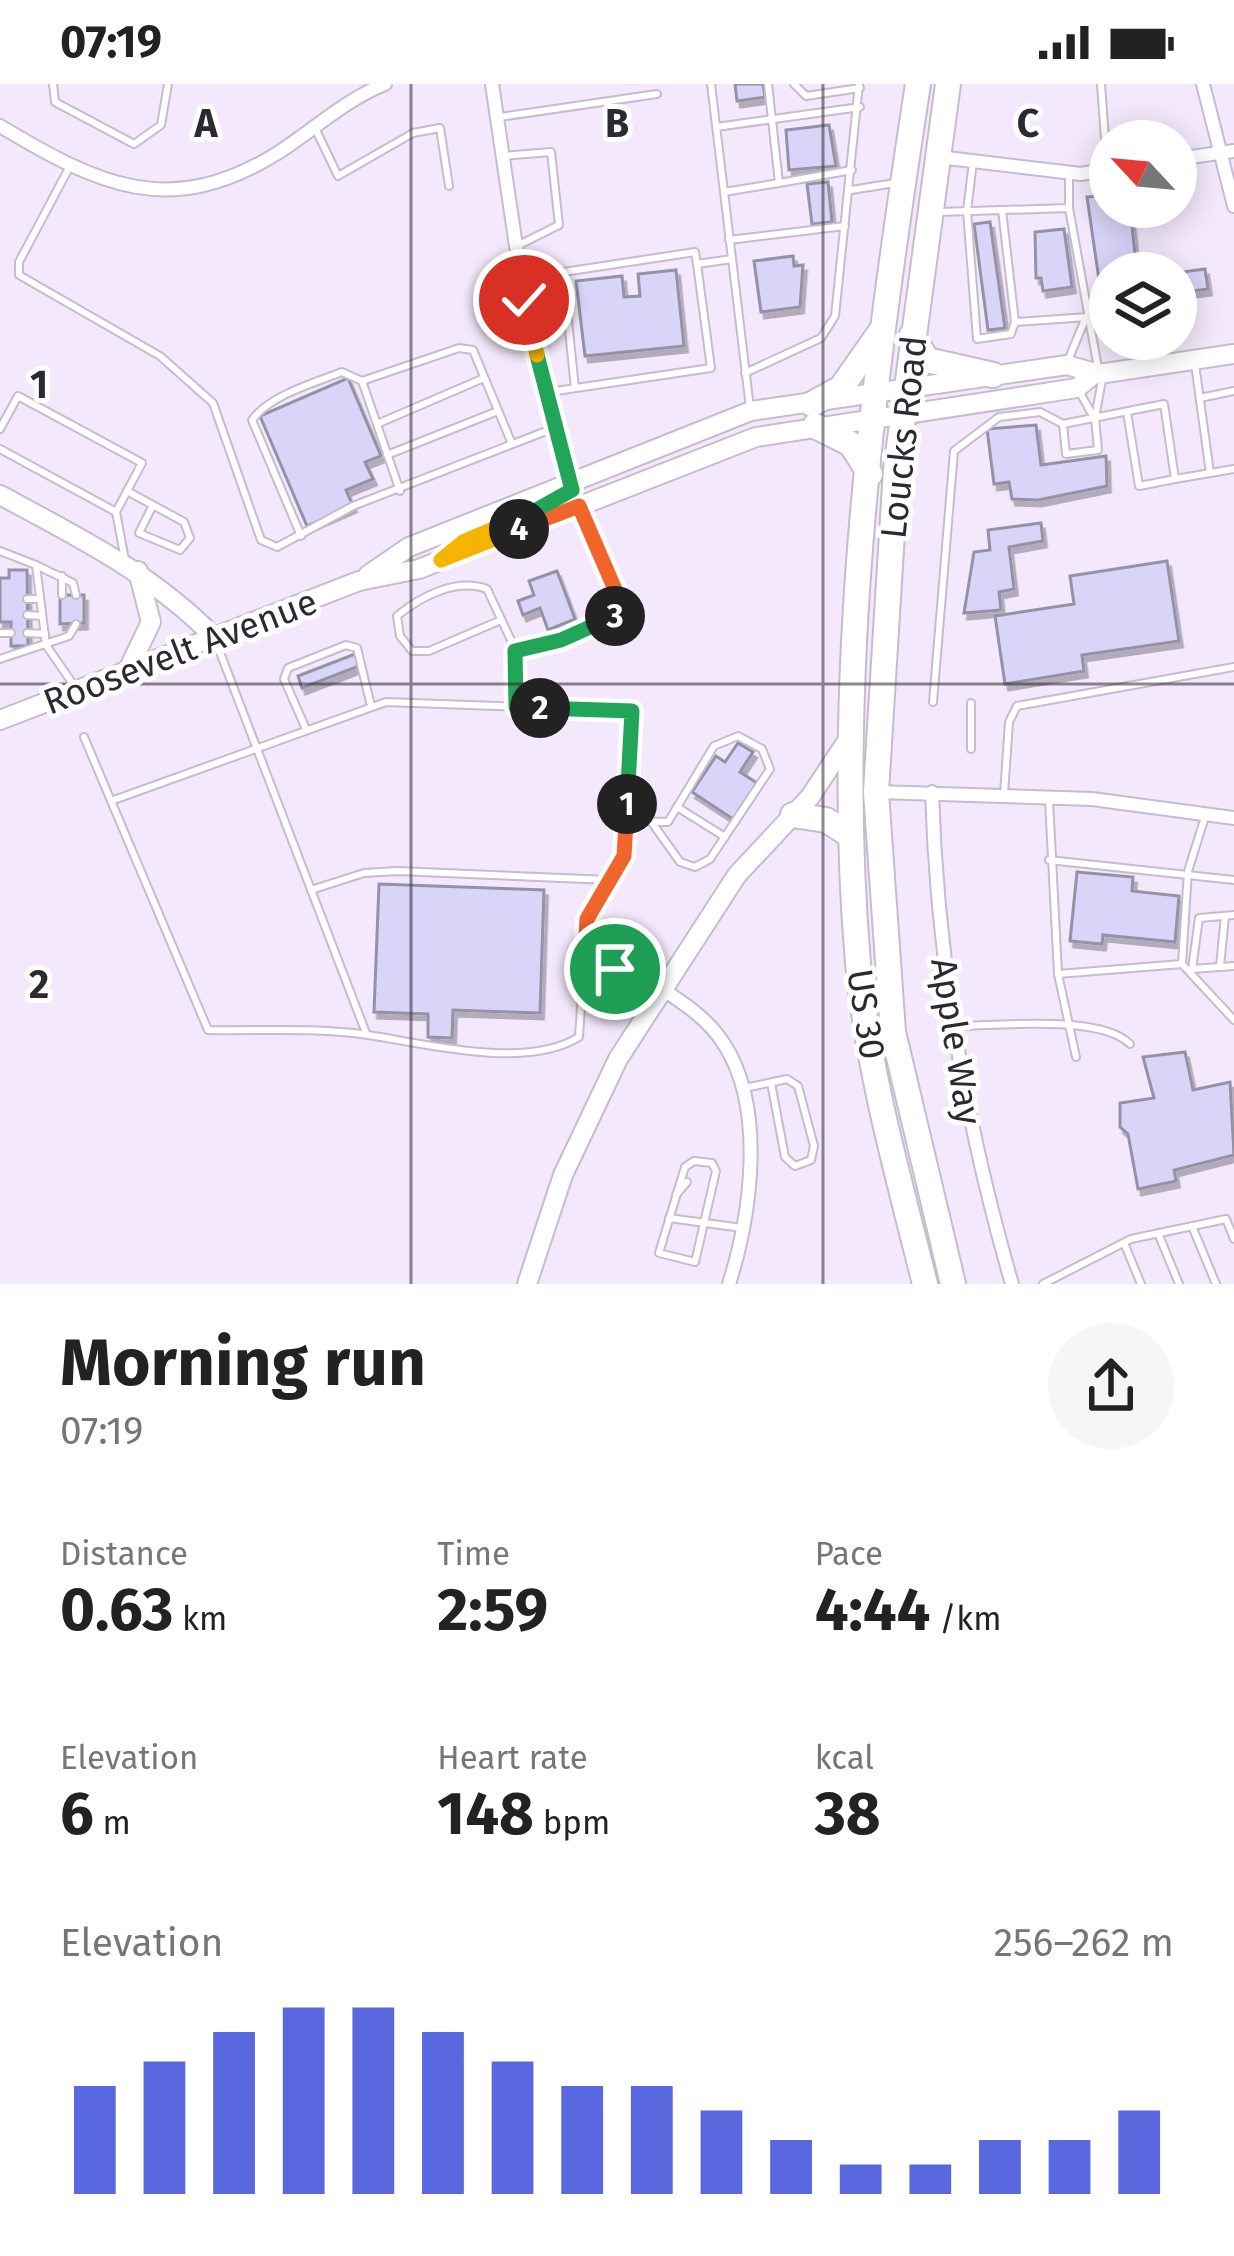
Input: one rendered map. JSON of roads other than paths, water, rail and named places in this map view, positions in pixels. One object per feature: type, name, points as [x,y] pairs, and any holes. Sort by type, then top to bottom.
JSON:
[{"type":"highway","name":"Loucks Road","points":[[876,791],[891,401],[888,318],[918,84]]},
{"type":"highway","name":"Loucks Road","points":[[849,738],[854,613],[871,474],[912,335],[949,84]]},
{"type":"highway","points":[[871,474],[851,444],[813,415],[841,388],[888,318]]},
{"type":"highway","points":[[912,335],[927,360],[993,375]]},
{"type":"highway","name":"US 30","points":[[849,738],[859,968],[879,1094],[925,1284]]},
{"type":"highway","name":"US 30","points":[[876,791],[893,1033],[953,1284]]},
{"type":"highway","points":[[793,815],[826,820],[850,835]]},
{"type":"main road","name":"Roosevelt Avenue","points":[[0,720],[359,581],[441,560],[813,415],[993,375],[1067,365],[1099,374],[1234,354]]},
{"type":"main road","points":[[1077,388],[1099,374]]},
{"type":"main road","name":"Roosevelt Avenue","points":[[891,401],[1077,388]]},
{"type":"main road","name":"Roosevelt Avenue","points":[[359,581],[410,547],[751,411],[813,415]]},
{"type":"main road","points":[[441,560],[463,542],[559,501],[572,490],[570,482]]},
{"type":"main road","points":[[0,495],[132,567],[175,598],[215,638]]},
{"type":"main road","points":[[127,672],[151,622],[132,567]]},
{"type":"main road","points":[[527,1284],[586,1122],[646,1011],[737,874],[793,815],[849,738]]},
{"type":"street","points":[[492,84],[520,278],[570,482]]},
{"type":"street","points":[[1203,84],[1234,206]]},
{"type":"street","points":[[0,127],[69,168],[119,187],[168,192],[232,175],[379,85]]},
{"type":"street","points":[[1197,156],[1234,151]]},
{"type":"street","points":[[939,157],[1089,170]]},
{"type":"street","points":[[876,791],[1049,796],[1234,818]]},
{"type":"street","name":"Apple Way","points":[[932,793],[951,1026],[982,1181],[1012,1284]]},
{"type":"street","points":[[660,988],[709,1024],[745,1088],[747,1197],[729,1284]]},
{"type":"lane","points":[[53,84],[55,102],[134,144],[161,125],[168,84]]},
{"type":"lane","points":[[711,84],[751,411]]},
{"type":"lane","points":[[768,84],[779,183]]},
{"type":"lane","points":[[745,373],[821,338],[835,316],[860,86],[806,96],[794,84]]},
{"type":"lane","points":[[1101,84],[1104,120]]},
{"type":"lane","points":[[497,117],[657,94]]},
{"type":"lane","points":[[716,127],[860,107]]},
{"type":"lane","points":[[315,128],[338,176],[413,133],[440,128],[449,186]]},
{"type":"lane","points":[[502,156],[551,152],[559,225],[516,247]]},
{"type":"lane","points":[[974,161],[967,211],[977,339],[1011,334],[1015,322],[1002,210]]},
{"type":"lane","points":[[69,168],[20,262],[23,281],[160,356],[213,403],[261,540],[277,547],[353,506],[554,428]]},
{"type":"lane","points":[[724,192],[853,170]]},
{"type":"lane","points":[[1063,424],[1066,454],[1098,450],[1094,418],[1099,374],[1069,208],[1069,172]]},
{"type":"lane","points":[[851,190],[878,189],[904,179]]},
{"type":"lane","points":[[930,213],[1069,208]]},
{"type":"lane","points":[[729,240],[846,226]]},
{"type":"lane","points":[[520,278],[695,252],[710,368],[546,393]]},
{"type":"lane","points":[[697,264],[731,260]]},
{"type":"lane","points":[[563,272],[575,388]]},
{"type":"lane","points":[[1015,322],[1087,317]]},
{"type":"lane","points":[[1067,365],[1087,317]]},
{"type":"lane","points":[[301,536],[252,420],[260,409],[342,372],[362,381],[459,348],[472,350],[513,445]]},
{"type":"lane","points":[[1195,361],[1210,473]]},
{"type":"lane","points":[[377,424],[484,378]]},
{"type":"lane","points":[[362,381],[400,491]]},
{"type":"lane","points":[[1077,388],[1094,418]]},
{"type":"lane","points":[[1200,398],[1234,391]]},
{"type":"lane","points":[[0,429],[18,396],[142,463],[116,512],[132,567]]},
{"type":"lane","points":[[933,702],[954,451],[999,417],[1040,412],[1063,424],[1164,404],[1175,479]]},
{"type":"lane","points":[[387,455],[498,411]]},
{"type":"lane","points":[[1127,412],[1138,486],[1234,470]]},
{"type":"lane","points":[[0,449],[116,512]]},
{"type":"lane","points":[[127,491],[153,505],[184,522],[190,538],[180,550],[139,532],[153,505]]},
{"type":"lane","points":[[515,651],[614,619],[623,608],[579,506]]},
{"type":"lane","points":[[0,551],[62,576],[73,583],[76,595]]},
{"type":"lane","points":[[36,565],[46,645],[77,691]]},
{"type":"lane","points":[[62,576],[62,596]]},
{"type":"lane","points":[[501,620],[429,651],[412,651],[400,636],[397,616],[412,604],[470,583],[487,589],[501,620],[515,651],[516,707]]},
{"type":"lane","points":[[27,586],[39,585]]},
{"type":"lane","points":[[27,599],[40,599]]},
{"type":"lane","points":[[27,616],[42,616]]},
{"type":"lane","points":[[62,638],[63,624]]},
{"type":"lane","points":[[0,659],[62,638],[74,632],[76,624]]},
{"type":"lane","points":[[0,633],[11,633]]},
{"type":"lane","points":[[28,633],[45,634]]},
{"type":"lane","points":[[215,638],[366,1034]]},
{"type":"lane","points":[[307,729],[284,679],[288,668],[346,645],[357,648],[365,666],[371,707]]},
{"type":"lane","points":[[1004,794],[1009,722],[1017,706],[1234,667]]},
{"type":"lane","points":[[84,737],[111,801],[208,1030],[366,1034],[432,1049],[558,1050],[579,1037],[587,919],[624,856],[632,711],[386,703],[111,801]]},
{"type":"lane","points":[[971,703],[971,749]]},
{"type":"lane","points":[[626,821],[668,822],[714,746],[738,736],[762,749],[770,769],[710,859],[695,867],[680,862],[653,824]]},
{"type":"lane","points":[[1049,796],[1058,974],[1076,1057]]},
{"type":"lane","points":[[676,807],[725,837]]},
{"type":"lane","points":[[1182,964],[1188,875],[1205,817]]},
{"type":"lane","points":[[1049,860],[1234,880]]},
{"type":"lane","points":[[311,890],[364,874],[397,872],[610,880]]},
{"type":"lane","points":[[1192,969],[1199,919],[1230,915],[1220,966]]},
{"type":"lane","points":[[586,938],[634,980],[646,1011]]},
{"type":"lane","points":[[608,957],[625,961],[660,988]]},
{"type":"lane","points":[[1058,974],[1182,964],[1192,969],[1234,1020]]},
{"type":"lane","points":[[1192,969],[1234,966]]},
{"type":"lane","points":[[951,1026],[1066,1026],[1119,1034],[1130,1044]]},
{"type":"lane","points":[[745,1088],[771,1082],[787,1079],[798,1086],[814,1146],[811,1160],[794,1166],[784,1157],[771,1082]]},
{"type":"lane","points":[[691,1171],[697,1162]]},
{"type":"lane","points":[[697,1162],[712,1163],[716,1171],[695,1262],[659,1253],[685,1167],[697,1162]]},
{"type":"lane","points":[[676,1195],[688,1182]]},
{"type":"lane","points":[[669,1218],[742,1228]]},
{"type":"lane","points":[[1043,1284],[1124,1243],[1158,1233],[1226,1219],[1234,1239]]},
{"type":"lane","points":[[1192,1226],[1216,1284]]},
{"type":"lane","points":[[1158,1233],[1178,1284]]},
{"type":"lane","points":[[1124,1243],[1141,1284]]}]
